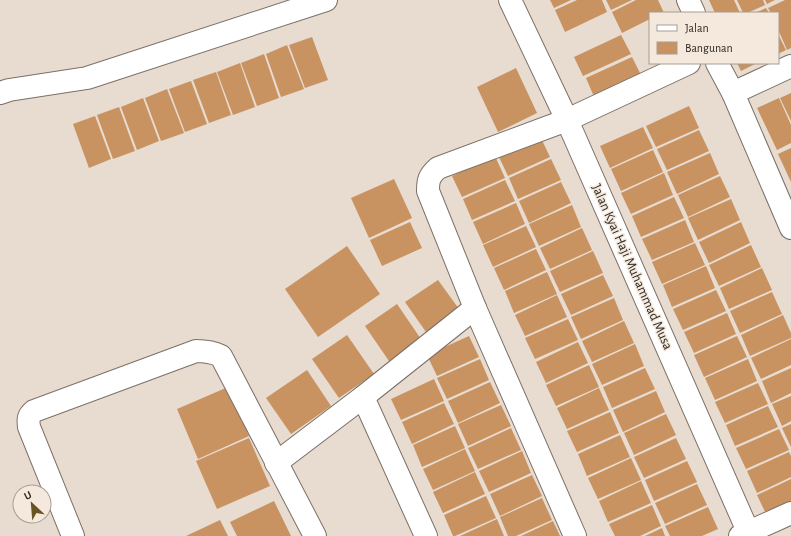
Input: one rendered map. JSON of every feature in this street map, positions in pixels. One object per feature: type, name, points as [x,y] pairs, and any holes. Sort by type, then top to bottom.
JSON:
[{"type":"street","points":[[0,93],[9,90],[88,78],[326,0]]},
{"type":"street","name":"Jalan Kyai Haji Muhammad Musa","points":[[510,0],[567,120],[746,535]]},
{"type":"street","points":[[688,0],[694,12]]},
{"type":"street","points":[[575,536],[475,308],[428,191],[428,183],[438,168],[567,120],[687,64]]},
{"type":"street","points":[[718,64],[733,92],[789,217]]},
{"type":"street","points":[[733,92],[791,66]]},
{"type":"street","points":[[276,462],[363,397],[475,308]]},
{"type":"street","points":[[73,536],[29,427],[29,417],[34,411],[196,351],[206,350],[221,356],[315,536]]},
{"type":"street","points":[[363,397],[426,536]]},
{"type":"street","points":[[746,535],[791,513]]},
{"type":"building","points":[[550,0],[571,0],[554,8]]},
{"type":"building","points":[[577,0],[602,0],[607,12],[565,32],[555,10]]},
{"type":"building","points":[[606,0],[632,0],[611,10]]},
{"type":"building","points":[[636,0],[658,0],[664,12],[649,12],[649,20],[622,33],[612,12]]},
{"type":"building","points":[[709,0],[734,0],[740,12],[715,12]]},
{"type":"building","points":[[737,0],[763,0],[765,5],[749,12],[743,12]]},
{"type":"building","points":[[765,0],[775,0],[767,4]]},
{"type":"building","points":[[785,0],[791,0],[791,48],[787,50],[779,31],[779,12],[770,12],[768,8]]},
{"type":"building","points":[[766,8],[768,12],[757,12]]},
{"type":"building","points":[[621,35],[631,54],[583,76],[574,57]]},
{"type":"building","points":[[779,36],[786,50],[779,54]]},
{"type":"building","points":[[312,37],[328,80],[305,88],[289,45]]},
{"type":"building","points":[[287,45],[304,89],[281,97],[266,54]]},
{"type":"building","points":[[264,54],[279,98],[257,106],[241,63]]},
{"type":"building","points":[[632,57],[642,77],[595,99],[586,78]]},
{"type":"building","points":[[240,63],[255,107],[233,115],[217,72]]},
{"type":"building","points":[[738,64],[755,64],[741,71]]},
{"type":"building","points":[[516,68],[537,113],[498,132],[477,87]]},
{"type":"building","points":[[216,72],[231,115],[209,123],[193,80]]},
{"type":"building","points":[[191,81],[207,124],[185,132],[169,89]]},
{"type":"building","points":[[167,89],[184,133],[161,141],[145,98]]},
{"type":"building","points":[[791,93],[791,121],[780,98]]},
{"type":"building","points":[[143,98],[159,141],[137,150],[121,107]]},
{"type":"building","points":[[779,98],[791,125],[791,143],[777,150],[757,108]]},
{"type":"building","points":[[689,106],[699,128],[656,147],[646,126]]},
{"type":"building","points":[[119,107],[135,151],[113,159],[97,115]]},
{"type":"building","points":[[95,116],[111,159],[89,168],[73,124]]},
{"type":"building","points":[[643,127],[653,148],[610,168],[600,146]]},
{"type":"building","points":[[699,130],[709,151],[667,170],[657,149]]},
{"type":"building","points":[[540,136],[550,157],[508,176],[498,155]]},
{"type":"building","points":[[791,148],[791,182],[778,154]]},
{"type":"building","points":[[653,150],[663,172],[621,191],[611,169]]},
{"type":"building","points":[[710,153],[719,174],[677,194],[667,172]]},
{"type":"building","points":[[495,156],[505,178],[462,197],[452,176]]},
{"type":"building","points":[[551,159],[561,180],[518,199],[509,178]]},
{"type":"building","points":[[664,173],[673,195],[631,214],[621,193]]},
{"type":"building","points":[[720,176],[730,197],[688,217],[678,195]]},
{"type":"building","points":[[394,179],[412,218],[369,238],[351,198]]},
{"type":"building","points":[[505,180],[515,201],[472,220],[463,199]]},
{"type":"building","points":[[561,182],[571,203],[529,223],[519,201]]},
{"type":"building","points":[[674,197],[684,218],[641,237],[632,216]]},
{"type":"building","points":[[731,199],[740,220],[698,240],[688,218]]},
{"type":"building","points":[[516,203],[525,224],[483,244],[473,222]]},
{"type":"building","points":[[572,205],[581,227],[539,246],[529,224]]},
{"type":"building","points":[[685,220],[694,242],[652,260],[642,239]]},
{"type":"building","points":[[410,222],[422,248],[382,266],[370,240]]},
{"type":"building","points":[[741,222],[750,243],[709,263],[699,242]]},
{"type":"building","points":[[526,226],[536,247],[493,267],[483,245]]},
{"type":"building","points":[[582,228],[592,250],[550,269],[540,248]]},
{"type":"building","points":[[695,243],[705,265],[662,284],[652,262]]},
{"type":"building","points":[[751,245],[761,267],[719,286],[709,265]]},
{"type":"building","points":[[347,246],[380,294],[318,337],[285,289]]},
{"type":"building","points":[[536,249],[546,270],[504,290],[494,268]]},
{"type":"building","points":[[593,251],[603,273],[560,292],[550,271]]},
{"type":"building","points":[[706,266],[715,288],[672,307],[663,285]]},
{"type":"building","points":[[762,268],[772,290],[729,309],[720,288]]},
{"type":"building","points":[[547,272],[557,294],[514,313],[505,291]]},
{"type":"building","points":[[603,275],[613,296],[571,315],[561,294]]},
{"type":"building","points":[[438,280],[459,309],[426,332],[405,302]]},
{"type":"building","points":[[716,290],[726,311],[683,330],[673,309]]},
{"type":"building","points":[[772,292],[782,314],[740,333],[730,311]]},
{"type":"building","points":[[557,295],[567,317],[525,336],[515,315]]},
{"type":"building","points":[[614,298],[623,320],[581,339],[571,317]]},
{"type":"building","points":[[397,304],[423,342],[391,364],[365,326]]},
{"type":"building","points":[[727,313],[736,334],[694,353],[684,332]]},
{"type":"building","points":[[783,315],[791,333],[791,338],[750,356],[741,335]]},
{"type":"building","points":[[568,319],[578,340],[535,359],[525,338]]},
{"type":"building","points":[[624,321],[634,343],[592,362],[582,341]]},
{"type":"building","points":[[347,335],[374,374],[339,398],[312,359]]},
{"type":"building","points":[[469,336],[479,357],[437,376],[427,355]]},
{"type":"building","points":[[737,336],[747,357],[704,377],[694,355]]},
{"type":"building","points":[[791,339],[791,365],[761,379],[751,358]]},
{"type":"building","points":[[578,342],[588,363],[546,383],[536,362]]},
{"type":"building","points":[[635,344],[644,366],[602,385],[592,364]]},
{"type":"building","points":[[480,359],[489,380],[447,399],[437,378]]},
{"type":"building","points":[[748,359],[757,381],[715,400],[705,378]]},
{"type":"building","points":[[589,365],[599,387],[556,406],[546,385]]},
{"type":"building","points":[[645,368],[655,389],[612,408],[603,387]]},
{"type":"building","points":[[791,368],[791,393],[771,403],[762,381]]},
{"type":"building","points":[[307,370],[331,406],[291,434],[266,398]]},
{"type":"building","points":[[434,379],[444,401],[401,420],[391,399]]},
{"type":"building","points":[[490,382],[500,403],[458,423],[448,401]]},
{"type":"building","points":[[758,383],[768,404],[725,423],[715,402]]},
{"type":"building","points":[[228,387],[249,436],[198,459],[177,409]]},
{"type":"building","points":[[599,388],[609,410],[567,429],[557,408]]},
{"type":"building","points":[[656,391],[665,412],[623,432],[613,410]]},
{"type":"building","points":[[791,396],[791,421],[782,426],[772,404]]},
{"type":"building","points":[[444,403],[454,424],[412,444],[402,422]]},
{"type":"building","points":[[501,405],[511,426],[468,446],[458,424]]},
{"type":"building","points":[[768,406],[778,427],[735,446],[726,425]]},
{"type":"building","points":[[610,412],[619,433],[577,452],[567,431]]},
{"type":"building","points":[[666,414],[676,435],[634,455],[624,433]]},
{"type":"building","points":[[791,424],[791,447],[782,428]]},
{"type":"building","points":[[455,426],[465,448],[422,467],[413,445]]},
{"type":"building","points":[[511,428],[521,450],[478,469],[468,448]]},
{"type":"building","points":[[779,429],[789,450],[746,469],[736,448]]},
{"type":"building","points":[[620,435],[630,457],[587,476],[578,454]]},
{"type":"building","points":[[249,438],[270,486],[217,509],[196,461]]},
{"type":"building","points":[[676,438],[686,459],[644,478],[634,457]]},
{"type":"building","points":[[465,449],[475,471],[433,490],[423,469]]},
{"type":"building","points":[[522,451],[531,473],[489,492],[479,471]]},
{"type":"building","points":[[789,452],[791,456],[791,477],[757,493],[747,471]]},
{"type":"building","points":[[631,458],[641,480],[598,499],[588,478]]},
{"type":"building","points":[[687,461],[697,482],[654,501],[645,480]]},
{"type":"building","points":[[475,472],[485,494],[443,513],[433,492]]},
{"type":"building","points":[[532,475],[542,496],[500,516],[490,494]]},
{"type":"building","points":[[791,479],[791,505],[767,516],[757,495]]},
{"type":"building","points":[[641,481],[651,503],[608,522],[599,501]]},
{"type":"building","points":[[697,484],[707,505],[665,524],[655,503]]},
{"type":"building","points":[[486,496],[496,518],[453,536],[444,515]]},
{"type":"building","points":[[542,498],[552,520],[516,536],[508,536],[500,517]]},
{"type":"building","points":[[274,501],[291,536],[237,536],[230,522]]},
{"type":"building","points":[[652,505],[661,526],[640,536],[615,536],[609,524]]},
{"type":"building","points":[[708,507],[718,529],[702,536],[670,536],[665,526]]},
{"type":"building","points":[[497,519],[504,536],[460,536]]},
{"type":"building","points":[[220,520],[228,536],[186,536]]},
{"type":"building","points":[[553,521],[560,536],[521,536]]},
{"type":"building","points":[[662,528],[665,536],[645,536]]}]
